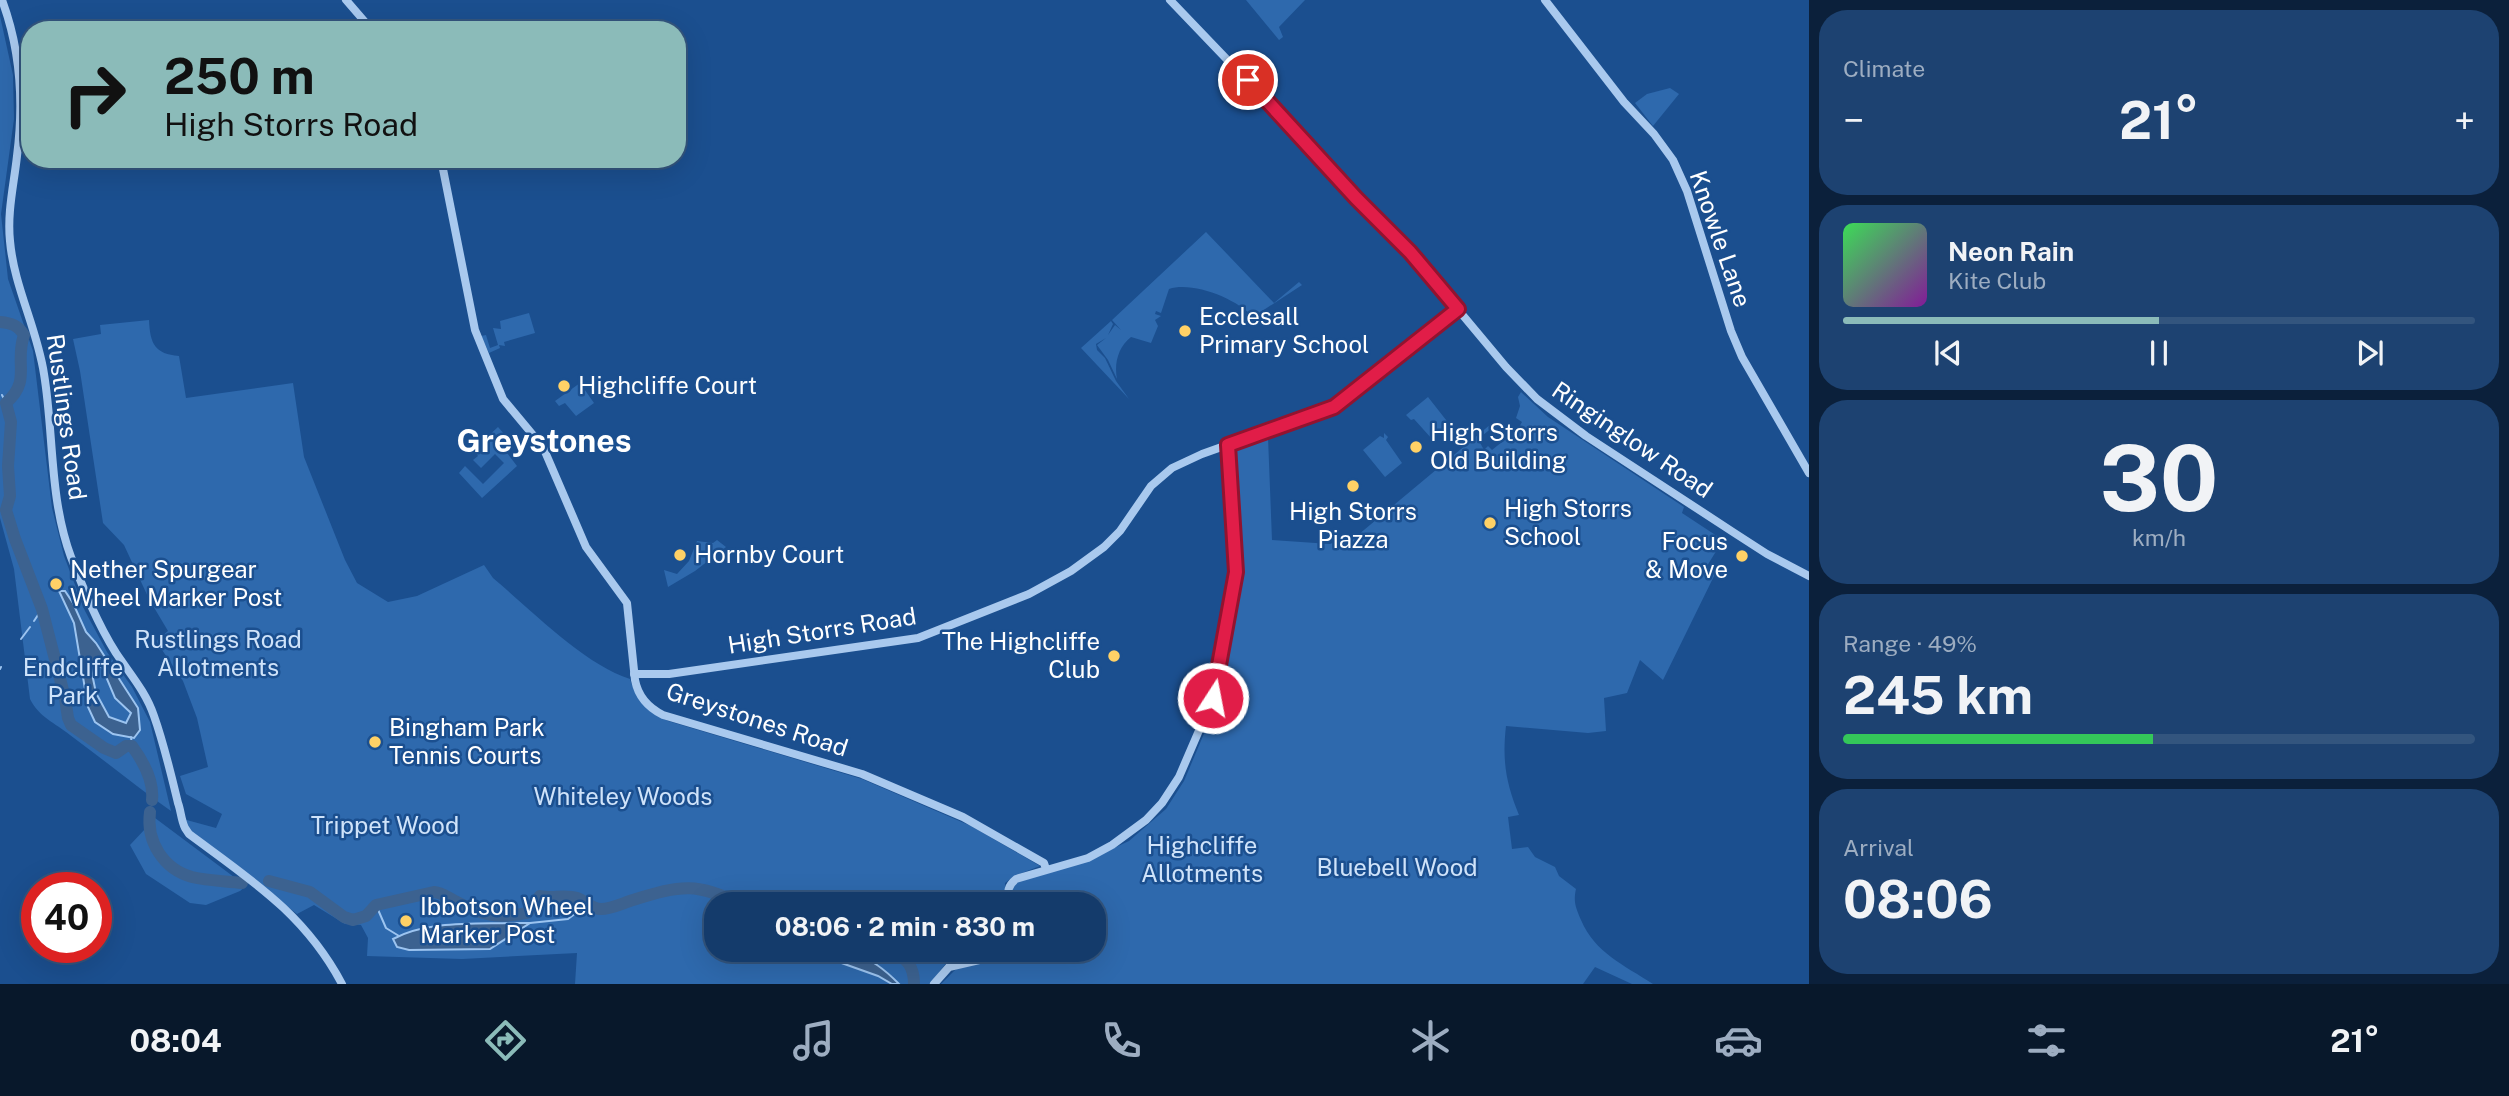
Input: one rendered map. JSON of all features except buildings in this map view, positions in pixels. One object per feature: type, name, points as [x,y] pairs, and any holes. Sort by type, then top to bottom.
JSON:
[{"type":"street","name":"Rustlings Road","points":[[2,0],[14,37],[21,94],[21,122],[9,219],[10,240],[19,291],[35,333],[44,374],[53,477],[70,553],[95,616],[116,653],[139,684],[154,713],[182,821],[189,834],[255,882],[305,927],[342,984]]},
{"type":"street","points":[[346,0],[364,21]]},
{"type":"street","name":"Ringinglow Road","points":[[1170,0],[1410,252],[1520,382],[1550,410],[1767,554],[1809,576]]},
{"type":"street","name":"Knowle Lane","points":[[1545,0],[1673,160],[1687,191],[1731,331],[1742,357],[1809,473]]},
{"type":"street","name":"Greystones Road","points":[[443,168],[475,330],[483,354],[503,399],[538,440],[548,457],[586,547],[627,603],[634,674],[636,688],[640,694],[654,710],[663,715],[862,774],[963,817],[1044,863],[1046,869]]},
{"type":"street","name":"High Storrs Road","points":[[634,674],[669,674],[918,638],[1029,594],[1089,559],[1114,537],[1161,476],[1189,459],[1334,407],[1458,309]]},
{"type":"street","points":[[1007,892],[1009,884],[1016,879],[1087,858],[1121,840],[1162,803],[1179,777],[1213,698],[1236,572],[1228,445]]},
{"type":"street","points":[[934,984],[944,971],[953,965],[967,962]]},
{"type":"green space","points":[[1246,0],[1305,0],[1279,27],[1283,37],[1279,40]]},
{"type":"green space","name":"Endcliffe Park","points":[[0,16],[13,75],[14,119],[1,214],[8,279],[33,351],[52,508],[64,556],[85,611],[107,652],[132,687],[150,722],[171,811],[48,719],[30,699],[14,569],[0,518]]},
{"type":"green space","points":[[1670,88],[1679,94],[1653,126],[1635,103],[1647,94]]},
{"type":"green space","points":[[1206,232],[1274,303],[1299,282],[1302,285],[1253,317],[1246,310],[1214,293],[1190,287],[1169,289],[1161,313],[1156,311],[1155,314],[1161,316],[1155,320],[1158,326],[1151,343],[1131,337],[1120,351],[1116,368],[1117,379],[1108,360],[1097,345],[1106,338],[1096,344],[1097,350],[1105,358],[1116,381],[1129,399],[1081,348],[1111,321],[1113,324],[1108,335],[1115,325],[1121,330],[1112,320]]},
{"type":"green space","points":[[529,313],[535,333],[504,342],[505,346],[499,345],[500,348],[489,353],[481,336],[486,335],[490,348],[498,345],[493,328],[501,329],[500,321]]},
{"type":"green space","points":[[149,320],[155,346],[164,353],[179,356],[186,398],[293,383],[304,457],[345,560],[357,583],[388,602],[417,596],[484,565],[493,578],[577,649],[595,662],[630,679],[640,699],[668,721],[862,779],[971,826],[1040,866],[1014,876],[1005,883],[1006,892],[704,892],[704,962],[947,962],[930,984],[575,984],[577,953],[462,959],[367,956],[368,938],[361,925],[345,924],[314,905],[297,914],[190,832],[183,819],[216,828],[222,814],[186,794],[180,776],[208,767],[197,718],[183,681],[156,641],[168,631],[149,599],[124,545],[103,523],[73,339],[101,334],[100,325]]},
{"type":"green space","points":[[580,383],[594,403],[576,416],[565,403],[559,406],[555,401]]},
{"type":"green space","points":[[1521,392],[1548,417],[1684,507],[1682,513],[1723,540],[1707,566],[1716,572],[1663,680],[1640,660],[1627,693],[1604,698],[1606,731],[1588,733],[1506,726],[1506,772],[1519,815],[1508,817],[1512,849],[1528,847],[1535,857],[1555,867],[1559,876],[1576,889],[1576,908],[1594,941],[1611,957],[1653,984],[1632,984],[1595,967],[1583,984],[941,984],[958,967],[987,962],[1106,962],[1106,892],[1011,890],[1019,880],[1088,860],[1129,841],[1166,809],[1184,781],[1211,717],[1233,624],[1241,575],[1233,455],[1236,448],[1268,437],[1272,540],[1330,544],[1335,542],[1346,545],[1491,424],[1493,427],[1478,439],[1484,450],[1488,446],[1492,450],[1518,429],[1522,422],[1516,418],[1520,406],[1518,397]]},
{"type":"green space","points":[[1428,397],[1450,425],[1432,439],[1414,419],[1411,420],[1406,415]]},
{"type":"green space","points":[[498,427],[506,436],[494,446],[498,453],[504,449],[517,466],[482,498],[459,473],[465,466],[483,484],[504,463],[495,454],[481,468],[473,460],[478,456],[474,449]]},
{"type":"green space","points":[[1384,433],[1402,463],[1385,477],[1363,450],[1380,436],[1384,438]]},
{"type":"green space","points":[[717,540],[726,547],[695,571],[668,587],[664,570],[677,574],[689,561],[697,541],[713,543]]},
{"type":"green space","points":[[147,812],[246,886],[206,905],[190,903],[146,874],[130,845],[146,828]]},
{"type":"shaded area","points":[[59,591],[65,591],[86,632],[138,708],[140,730],[134,738],[113,734],[95,722],[88,707],[74,623]],"holes":[[[90,664],[102,667],[115,698],[131,713],[126,723],[109,717],[96,693]]]},
{"type":"shaded area","points":[[530,923],[490,949],[409,950],[397,947],[393,939],[435,926]]},
{"type":"shaded area","points":[[839,962],[872,962],[899,984],[892,984]]},
{"type":"waterway","points":[[0,322],[14,325],[24,335],[18,387],[6,403],[11,422],[8,466],[10,496],[6,510],[42,609],[68,718],[71,725],[104,748],[116,753],[126,746],[132,746],[147,772],[152,800]]},
{"type":"waterway","points":[[2,395],[6,403]]},
{"type":"waterway","points":[[34,621],[42,609]]},
{"type":"waterway","points":[[21,639],[30,627]]},
{"type":"waterway","points":[[131,737],[132,746]]},
{"type":"waterway","points":[[150,812],[149,823],[154,843],[165,861],[173,868],[192,877],[242,883]]},
{"type":"waterway","points":[[269,881],[310,892],[344,917],[353,920],[366,916],[376,905],[434,892],[473,910],[499,916],[527,913],[540,896],[572,897],[601,909],[677,889],[713,892]]},
{"type":"waterway","points":[[376,905],[386,928],[399,936]]},
{"type":"waterway","points":[[530,923],[568,919],[587,905]]},
{"type":"waterway","points":[[907,962],[913,972],[914,984]]},
{"type":"place","name":"Ecclesall Primary School","points":[[1185,331]]},
{"type":"place","name":"Highcliffe Court","points":[[564,386]]},
{"type":"place","name":"High Storrs Old Building","points":[[1416,447]]},
{"type":"place","name":"High Storrs Piazza","points":[[1353,486]]},
{"type":"place","name":"High Storrs School","points":[[1490,523]]},
{"type":"place","name":"Hornby Court","points":[[680,555]]},
{"type":"place","name":"Focus & Move","points":[[1742,556]]},
{"type":"place","name":"Nether Spurgear Wheel Marker Post","points":[[56,584]]},
{"type":"place","name":"The Highcliffe Club","points":[[1114,656]]},
{"type":"place","name":"Bingham Park Tennis Courts","points":[[375,742]]},
{"type":"place","name":"Ibbotson Wheel Marker Post","points":[[406,921]]},
{"type":"district","name":"Greystones","points":[[544,441]]},
{"type":"route","points":[[1213,698],[1236,572],[1228,445],[1334,407],[1458,309],[1410,252],[1356,198],[1248,80]]},
{"type":"park label","name":"Rustlings Road Allotments","points":[[218,654]]},
{"type":"park label","name":"Whiteley Woods","points":[[623,797]]},
{"type":"park label","name":"Trippet Wood","points":[[385,826]]},
{"type":"park label","name":"Highcliffe Allotments","points":[[1202,860]]},
{"type":"park label","name":"Bluebell Wood","points":[[1397,868]]}]
